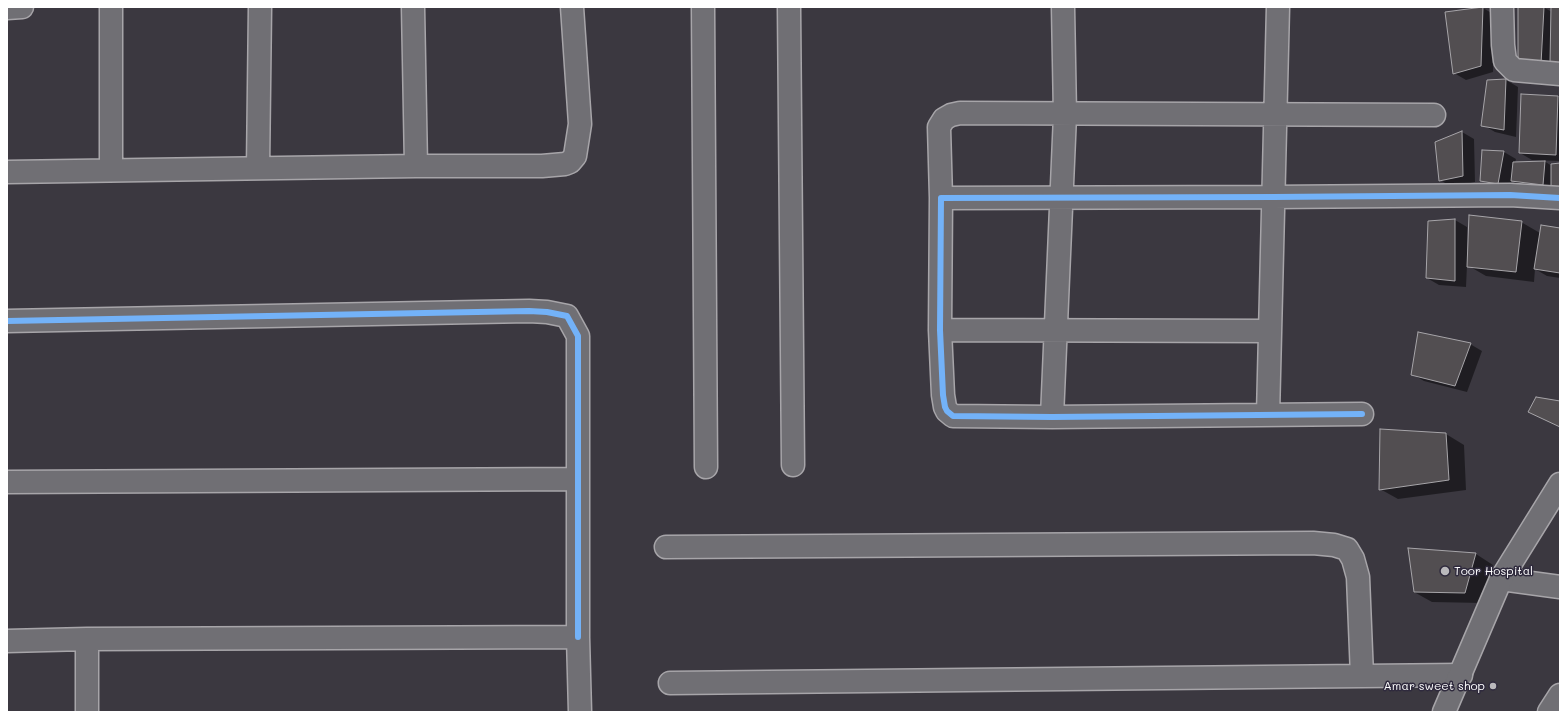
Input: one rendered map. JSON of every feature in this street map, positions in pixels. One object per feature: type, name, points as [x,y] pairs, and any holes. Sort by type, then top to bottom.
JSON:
[{"type":"street","points":[[7,8],[22,7]]},
{"type":"street","points":[[111,7],[111,170]]},
{"type":"street","points":[[258,168],[260,7]]},
{"type":"street","points":[[413,7],[416,166]]},
{"type":"street","points":[[7,172],[416,166],[554,166],[570,162],[575,156],[580,124],[572,7]]},
{"type":"street","points":[[703,7],[706,467]]},
{"type":"street","points":[[789,7],[793,465]]},
{"type":"street","points":[[1052,417],[1065,115],[1063,7]]},
{"type":"street","points":[[1268,415],[1278,7]]},
{"type":"street","points":[[1502,7],[1505,61],[1514,70],[1560,74]]},
{"type":"street","points":[[1362,414],[1052,417],[953,416],[945,407],[943,395],[940,330],[941,198],[939,126],[944,119],[960,113],[1065,115],[1434,115]]},
{"type":"street","points":[[941,198],[1510,195],[1560,198]]},
{"type":"street","points":[[7,321],[529,311],[547,312],[567,316],[578,336],[578,637],[580,712]]},
{"type":"street","points":[[940,330],[1270,331]]},
{"type":"street","points":[[7,482],[578,479]]},
{"type":"street","points":[[1444,712],[1502,579],[1560,484]]},
{"type":"street","points":[[666,547],[1313,543],[1334,545],[1347,549],[1353,559],[1358,577],[1362,676]]},
{"type":"street","points":[[1502,579],[1560,587]]},
{"type":"street","points":[[7,641],[87,639],[578,637]]},
{"type":"street","points":[[87,639],[87,712]]},
{"type":"street","points":[[670,682],[1461,675]]},
{"type":"building","points":[[1483,7],[1481,66],[1453,74],[1445,12]]},
{"type":"building","points":[[1518,7],[1544,7],[1541,64],[1518,64]]},
{"type":"building","points":[[1551,7],[1560,7],[1560,63],[1550,63]]},
{"type":"building","points":[[1506,79],[1504,130],[1481,126],[1487,80]]},
{"type":"building","points":[[1521,94],[1558,96],[1556,155],[1519,153]]},
{"type":"building","points":[[1462,131],[1463,176],[1439,181],[1435,142]]},
{"type":"building","points":[[1482,150],[1504,151],[1498,184],[1480,181]]},
{"type":"building","points":[[1545,161],[1543,185],[1511,181],[1513,162]]},
{"type":"building","points":[[1560,163],[1560,190],[1551,191],[1551,164]]},
{"type":"building","points":[[1469,215],[1522,221],[1516,272],[1467,267]]},
{"type":"building","points":[[1455,219],[1455,281],[1426,278],[1428,221]]},
{"type":"building","points":[[1541,225],[1560,228],[1560,273],[1534,269]]},
{"type":"building","points":[[1418,332],[1471,343],[1455,386],[1411,375]]},
{"type":"building","points":[[1536,397],[1560,401],[1560,427],[1528,412]]},
{"type":"building","points":[[1380,429],[1446,433],[1449,480],[1379,490]]},
{"type":"building","points":[[1408,548],[1476,553],[1465,593],[1414,592]]},
{"type":"cycle path","points":[[1362,414],[1052,417],[953,416],[945,407],[943,395],[940,330],[941,198],[1510,195],[1560,198]]},
{"type":"cycle path","points":[[7,321],[529,311],[547,312],[567,316],[578,336],[578,637]]},
{"type":"place","name":"Toor Hospital","points":[[1445,571]]},
{"type":"place","name":"Amar sweet shop","points":[[1493,686]]}]
